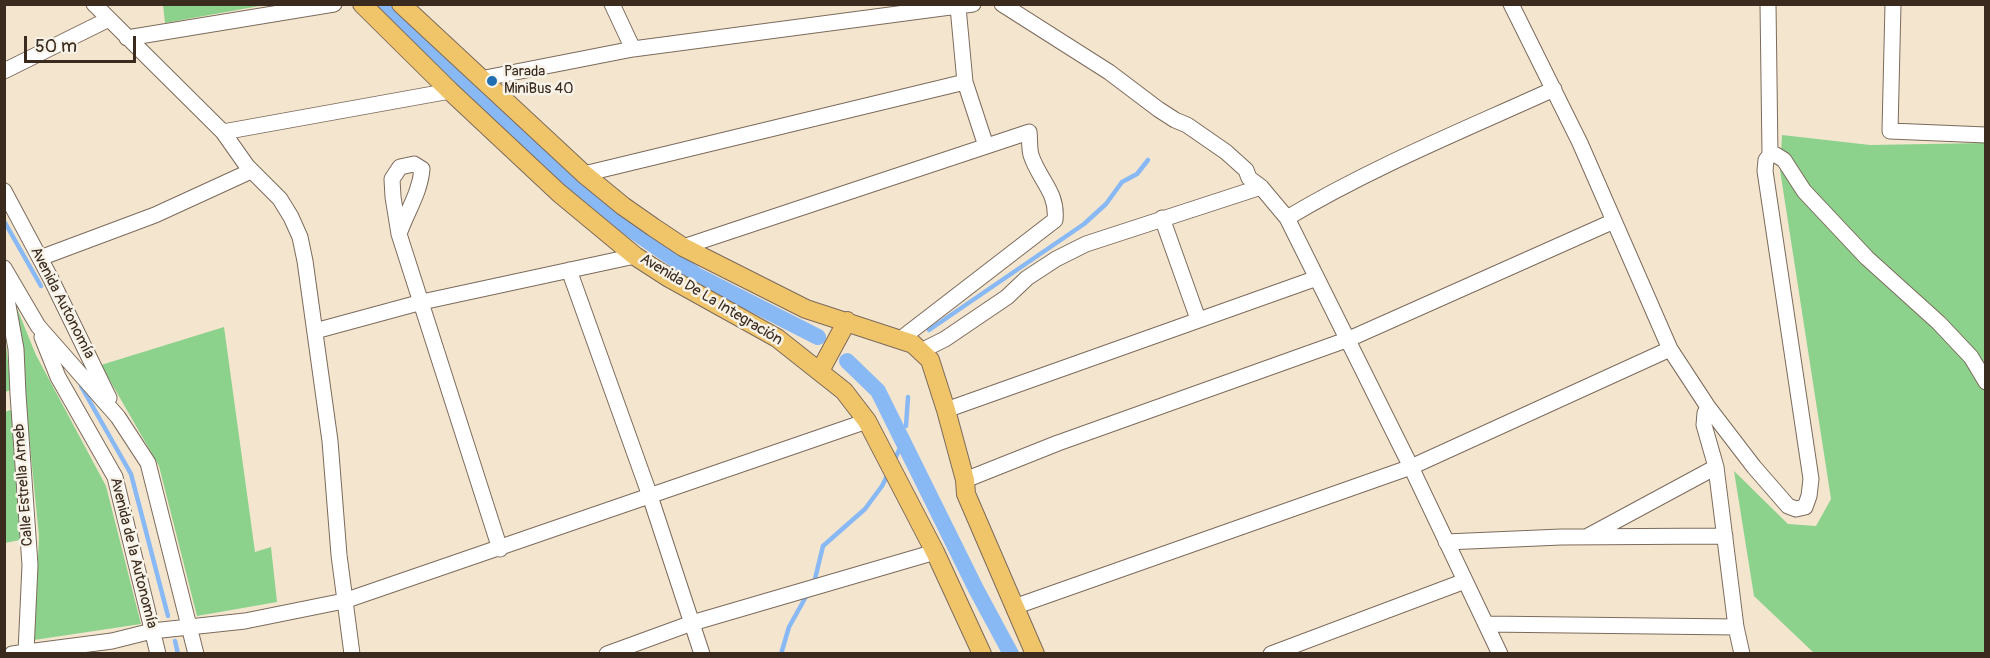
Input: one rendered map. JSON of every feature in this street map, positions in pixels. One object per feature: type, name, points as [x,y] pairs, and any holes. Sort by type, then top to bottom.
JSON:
[{"type":"main road","name":"Avenida De La Integración","points":[[362,4],[450,91],[560,193],[635,255],[669,278],[777,338],[844,391],[867,421],[935,552],[982,654]]},
{"type":"main road","name":"Avenida De La Integración","points":[[402,4],[584,174],[623,206],[683,247],[806,309],[902,338],[913,344],[930,360],[965,480],[966,494],[1035,654]]},
{"type":"main road","points":[[820,371],[847,321]]},
{"type":"street","points":[[94,4],[223,132],[251,171],[280,199],[300,237],[330,441],[344,601],[352,654]]},
{"type":"street","points":[[127,38],[334,4]]},
{"type":"street","points":[[612,4],[633,49]]},
{"type":"street","points":[[1002,4],[1109,72],[1158,109],[1187,125],[1226,152],[1246,170],[1249,178],[1261,187],[1287,218],[1412,467],[1500,654]]},
{"type":"street","points":[[1511,4],[1554,89],[1670,349],[1708,407],[1754,467],[1788,506],[1796,509],[1805,507],[1811,478],[1765,171],[1766,160],[1770,155],[1768,4]]},
{"type":"street","points":[[1893,4],[1890,131],[1986,135]]},
{"type":"street","points":[[480,79],[633,49],[966,6],[965,82],[986,146]]},
{"type":"street","points":[[4,71],[109,19]]},
{"type":"street","points":[[584,174],[965,82]]},
{"type":"street","points":[[1287,218],[1378,169],[1554,89]]},
{"type":"street","points":[[223,132],[450,91]]},
{"type":"street","points":[[683,247],[1029,132],[1031,154],[1053,196],[1056,209],[1055,220],[902,338]]},
{"type":"street","points":[[1770,155],[1776,154],[1784,160],[1804,191],[1867,258],[1939,323],[1971,357],[1986,382]]},
{"type":"street","points":[[40,258],[155,215],[251,171]]},
{"type":"street","points":[[921,351],[945,339],[1056,259],[1086,244],[1261,187]]},
{"type":"street","name":"Avenida Autonomía","points":[[4,191],[40,258],[118,417],[148,463],[188,627]]},
{"type":"street","points":[[1162,218],[1198,320]]},
{"type":"street","points":[[965,480],[1058,443],[1349,339],[1614,221]]},
{"type":"street","points":[[399,234],[500,549]]},
{"type":"street","points":[[315,331],[422,302],[635,255]]},
{"type":"street","name":"Avenida Autonomía","points":[[4,268],[38,326],[118,417]]},
{"type":"street","points":[[569,270],[650,496],[702,654]]},
{"type":"street","points":[[946,410],[1317,278]]},
{"type":"street","name":"Calle Estrella Arneb","points":[[4,283],[9,331],[16,349],[11,397],[30,565],[19,653]]},
{"type":"street","name":"Avenida de la Autonomía","points":[[38,326],[58,376],[116,477],[158,654]]},
{"type":"street","points":[[1014,607],[1412,467],[1670,349]]},
{"type":"street","points":[[1708,407],[1704,425],[1716,467],[1736,627],[1742,654]]},
{"type":"street","points":[[19,653],[113,647],[152,631],[245,621],[344,601],[867,421]]},
{"type":"street","points":[[1585,537],[1716,467]]},
{"type":"street","points":[[1446,542],[1585,537],[1725,536]]},
{"type":"street","points":[[607,654],[692,623],[935,552]]},
{"type":"street","points":[[1271,654],[1465,581]]},
{"type":"street","points":[[1486,624],[1736,627]]},
{"type":"street","points":[[188,627],[196,654]]},
{"type":"green space","points":[[265,4],[165,23],[163,5]]},
{"type":"green space","points":[[1782,135],[1870,145],[1985,143],[1985,653],[1814,653],[1754,596],[1734,471],[1788,524],[1816,526],[1831,499],[1780,170]]},
{"type":"green space","points":[[16,306],[36,355],[106,486],[141,624],[34,640],[39,536]]},
{"type":"green space","points":[[4,325],[11,390],[5,392],[4,392]]},
{"type":"green space","points":[[224,327],[255,552],[271,547],[277,602],[197,616],[159,466],[101,365]]},
{"type":"green space","points":[[13,409],[20,540],[5,543],[5,412]]},
{"type":"waterway","points":[[379,4],[434,52],[559,172],[633,231],[698,276],[818,337]]},
{"type":"waterway","points":[[929,330],[1084,224],[1106,204],[1122,182],[1137,174],[1148,160]]},
{"type":"waterway","points":[[4,221],[41,286]]},
{"type":"waterway","points":[[847,361],[878,391],[976,589],[1011,654]]},
{"type":"waterway","points":[[81,386],[131,474],[168,616]]},
{"type":"waterway","points":[[906,426],[908,397]]},
{"type":"waterway","points":[[894,461],[899,450]]},
{"type":"waterway","points":[[814,583],[823,546],[865,509],[888,474]]},
{"type":"waterway","points":[[781,654],[789,627],[808,593]]},
{"type":"waterway","points":[[175,641],[178,654]]},
{"type":"place","name":"Parada MiniBus 40","points":[[492,81]]}]
